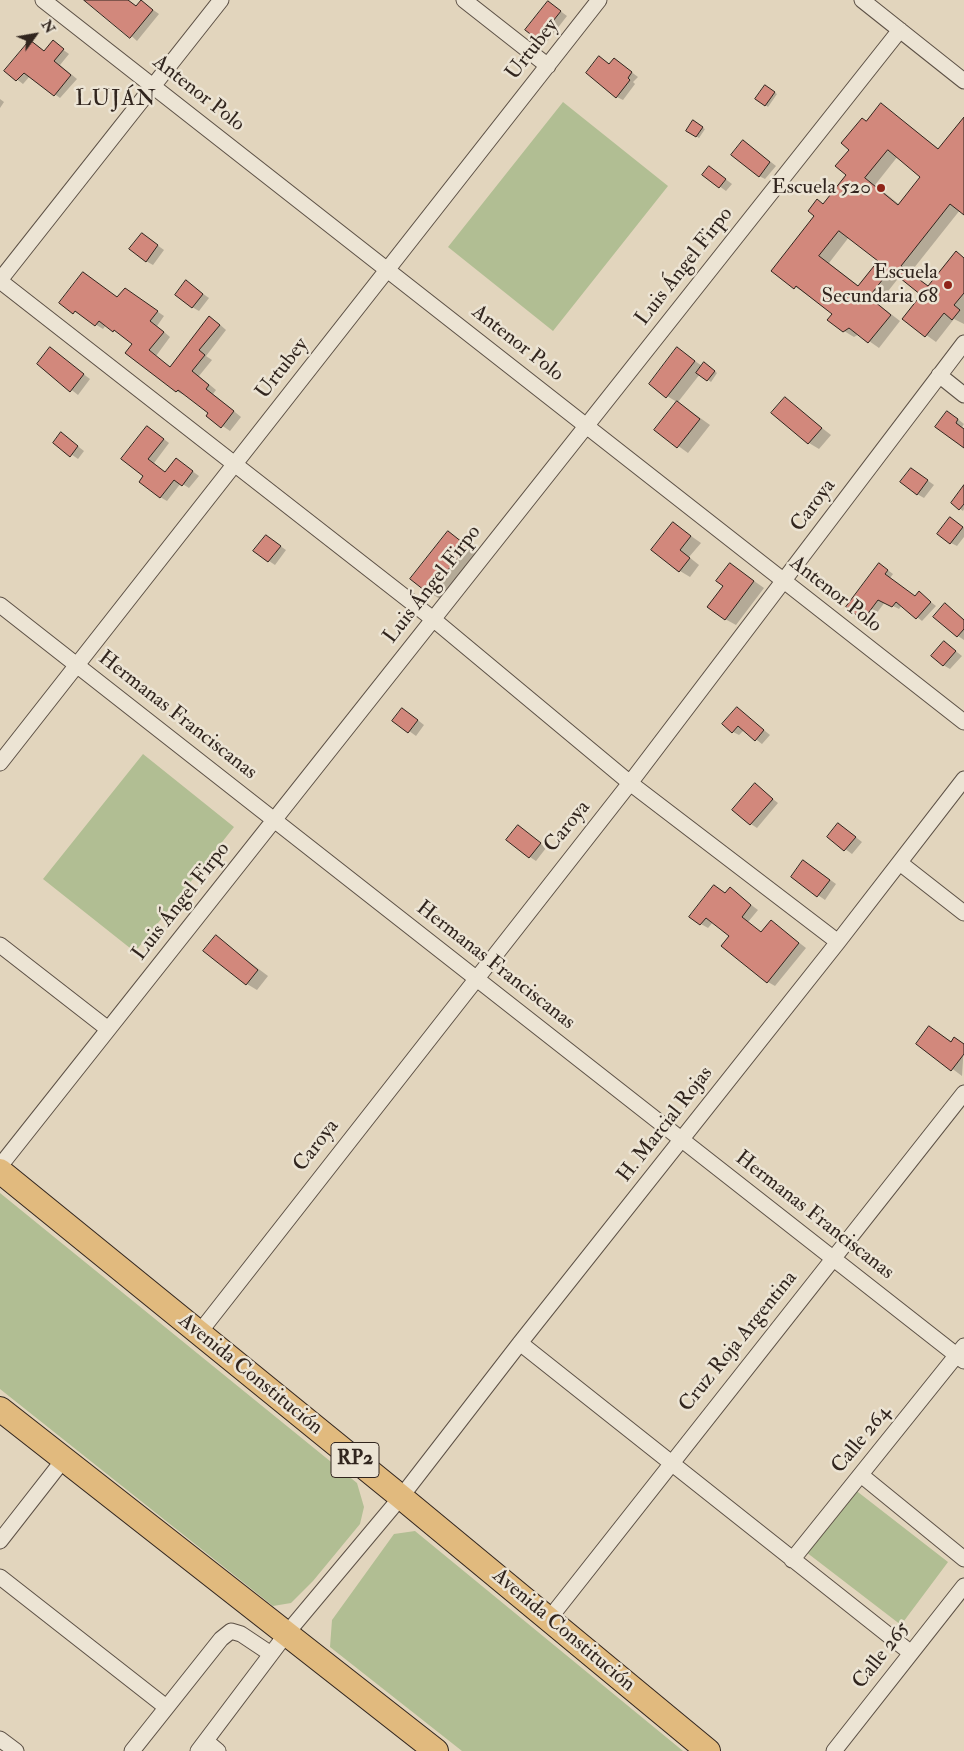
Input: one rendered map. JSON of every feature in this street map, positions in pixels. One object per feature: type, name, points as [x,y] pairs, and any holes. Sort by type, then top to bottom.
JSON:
[{"type":"main road","name":"Avenida Constitución","points":[[0,1171],[401,1497],[708,1751]]},
{"type":"main road","points":[[0,1409],[436,1751]]},
{"type":"street","name":"Antenor Polo","points":[[44,0],[964,722]]},
{"type":"street","points":[[221,0],[0,280],[433,619],[630,783],[838,942]]},
{"type":"street","points":[[464,0],[548,66]]},
{"type":"street","name":"Urtubey","points":[[0,764],[599,0]]},
{"type":"street","points":[[862,0],[964,81]]},
{"type":"street","name":"Luis Ángel Firpo","points":[[0,1166],[900,30]]},
{"type":"street","name":"Caroya","points":[[199,1333],[476,977],[630,783],[964,343]]},
{"type":"street","points":[[939,375],[964,395]]},
{"type":"street","name":"Hermanas Franciscanas","points":[[0,605],[834,1258],[962,1354]]},
{"type":"street","name":"H. Marcial Rojas","points":[[287,1633],[401,1497],[964,779]]},
{"type":"street","points":[[900,862],[964,912]]},
{"type":"street","points":[[0,945],[108,1029]]},
{"type":"street","name":"Cruz Roja Argentina","points":[[549,1619],[964,1092]]},
{"type":"street","points":[[520,1343],[912,1653]]},
{"type":"street","name":"Calle 264","points":[[792,1560],[861,1474],[962,1354]]},
{"type":"street","points":[[0,1541],[64,1459]]},
{"type":"street","points":[[861,1474],[964,1558]]},
{"type":"street","points":[[0,1577],[166,1707]]},
{"type":"street","name":"Calle 265","points":[[834,1751],[964,1586]]},
{"type":"street","points":[[132,1751],[221,1638],[232,1631],[241,1634],[271,1654]]},
{"type":"street","points":[[218,1751],[202,1746],[287,1633]]},
{"type":"street","points":[[0,1739],[16,1751]]},
{"type":"green space","points":[[563,102],[668,186],[553,331],[448,247]]},
{"type":"green space","points":[[143,754],[234,827],[135,952],[43,879]]},
{"type":"green space","points":[[0,1193],[357,1483],[364,1507],[360,1524],[313,1581],[291,1603],[273,1606],[0,1389]]},
{"type":"green space","points":[[854,1489],[948,1562],[901,1625],[806,1552]]},
{"type":"green space","points":[[415,1531],[683,1751],[462,1751],[330,1647],[332,1620],[394,1534]]},
{"type":"building","points":[[84,0],[128,0],[136,6],[141,0],[153,10],[130,38]]},
{"type":"building","points":[[548,1],[561,11],[538,40],[525,30]]},
{"type":"building","points":[[30,40],[44,51],[53,40],[64,49],[54,61],[71,75],[54,96],[24,73],[16,81],[4,71]]},
{"type":"building","points":[[599,56],[609,64],[614,58],[632,72],[628,78],[630,80],[616,98],[586,73]]},
{"type":"building","points":[[765,85],[775,92],[765,106],[755,99]]},
{"type":"building","points":[[881,103],[938,149],[964,117],[964,215],[950,204],[901,266],[928,286],[956,251],[964,258],[964,293],[954,305],[960,310],[952,320],[944,313],[925,337],[902,319],[921,295],[890,270],[869,297],[891,315],[868,343],[849,328],[843,332],[827,320],[832,314],[796,286],[794,289],[771,271],[814,216],[808,211],[817,199],[823,204],[846,175],[835,166],[849,150],[841,143],[862,118],[866,121]],"holes":[[[888,150],[920,177],[898,205],[865,178]],[[839,231],[878,261],[858,286],[819,256]]]},
{"type":"building","points":[[693,120],[703,127],[696,137],[686,131]]},
{"type":"building","points":[[743,140],[770,162],[759,177],[731,155]]},
{"type":"building","points":[[709,166],[726,179],[719,188],[702,175]]},
{"type":"building","points":[[142,233],[158,245],[146,262],[129,249]]},
{"type":"building","points":[[83,272],[117,297],[125,288],[158,311],[150,321],[164,332],[149,350],[170,367],[209,316],[220,325],[199,350],[205,355],[192,371],[209,385],[206,389],[234,411],[221,428],[206,416],[208,413],[178,390],[176,392],[125,353],[132,344],[114,330],[113,332],[99,321],[95,326],[75,311],[73,314],[59,303]]},
{"type":"building","points":[[186,280],[203,294],[192,308],[175,295]]},
{"type":"building","points":[[50,347],[84,374],[70,392],[37,364]]},
{"type":"building","points":[[677,347],[695,361],[666,398],[649,384]]},
{"type":"building","points":[[704,362],[715,371],[707,381],[696,373]]},
{"type":"building","points":[[785,397],[822,428],[808,444],[771,413]]},
{"type":"building","points":[[677,401],[700,419],[677,448],[654,430]]},
{"type":"building","points":[[947,411],[958,419],[956,423],[964,429],[964,448],[935,427]]},
{"type":"building","points":[[147,426],[164,439],[148,459],[165,472],[176,458],[193,471],[182,486],[174,480],[160,498],[139,482],[143,476],[121,459]]},
{"type":"building","points":[[61,432],[78,446],[70,457],[53,443]]},
{"type":"building","points":[[911,468],[928,480],[917,495],[900,482]]},
{"type":"building","points":[[964,485],[964,504],[959,510],[951,503]]},
{"type":"building","points":[[950,517],[963,527],[950,544],[937,534]]},
{"type":"building","points":[[673,522],[691,536],[680,550],[690,558],[679,572],[651,550]]},
{"type":"building","points":[[448,531],[467,546],[429,594],[410,579]]},
{"type":"building","points":[[266,535],[281,546],[268,562],[253,551]]},
{"type":"building","points":[[730,563],[754,581],[725,620],[707,607],[723,586],[716,581]]},
{"type":"building","points":[[879,563],[888,570],[885,574],[915,596],[919,591],[931,602],[916,619],[896,602],[892,607],[878,600],[863,620],[846,607]]},
{"type":"building","points":[[945,603],[964,620],[964,629],[957,637],[933,617]]},
{"type":"building","points":[[944,641],[956,651],[943,666],[931,656]]},
{"type":"building","points":[[737,707],[764,730],[755,741],[738,726],[732,733],[722,724]]},
{"type":"building","points":[[402,708],[418,720],[408,733],[392,721]]},
{"type":"building","points":[[755,783],[773,799],[750,825],[732,810]]},
{"type":"building","points":[[838,823],[856,837],[844,851],[827,837]]},
{"type":"building","points":[[518,825],[541,843],[529,858],[506,840]]},
{"type":"building","points":[[803,860],[830,880],[817,897],[791,877]]},
{"type":"building","points":[[714,885],[725,893],[730,887],[751,905],[742,917],[761,932],[771,920],[799,943],[767,983],[721,946],[729,936],[706,918],[700,925],[689,917]]},
{"type":"building","points":[[216,935],[258,970],[246,985],[203,951]]},
{"type":"building","points":[[929,1026],[951,1042],[954,1037],[964,1044],[964,1054],[951,1071],[916,1044]]},
{"type":"place","name":"Escuela 520","points":[[881,188]]},
{"type":"place","name":"Escuela Secundaria 68","points":[[948,285]]},
{"type":"district","name":"LUJÁN","points":[[116,100]]}]
